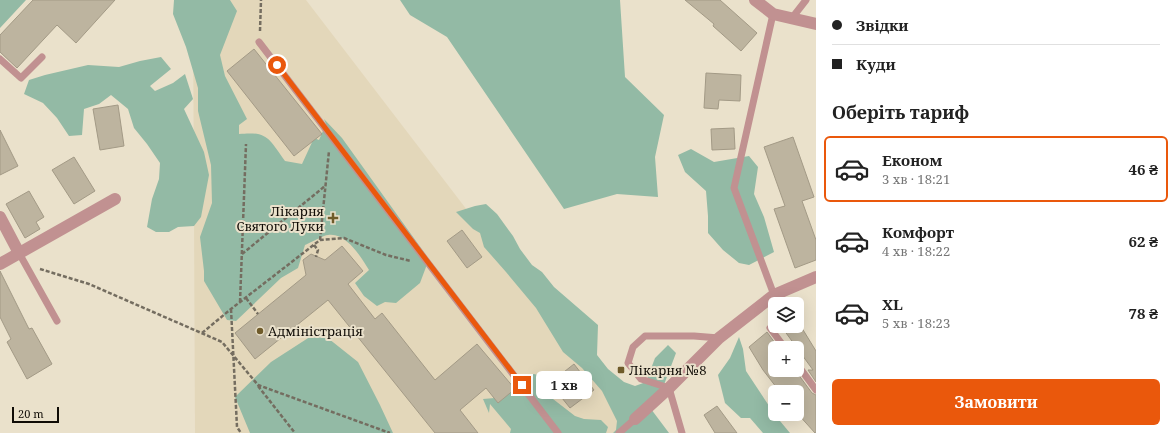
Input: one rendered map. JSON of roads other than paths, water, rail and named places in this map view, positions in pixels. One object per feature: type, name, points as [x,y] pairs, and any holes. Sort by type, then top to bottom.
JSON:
[{"type":"street","points":[[754,0],[774,14],[816,24]]},
{"type":"street","points":[[0,264],[115,200]]},
{"type":"street","points":[[0,218],[19,253]]},
{"type":"street","points":[[635,419],[669,388],[719,338],[774,295],[816,277]]},
{"type":"lane","points":[[792,18],[806,0]]},
{"type":"lane","points":[[774,14],[734,188],[774,295]]},
{"type":"lane","points":[[259,42],[558,433]]},
{"type":"lane","points":[[0,59],[22,78],[42,57]]},
{"type":"lane","points":[[19,253],[57,321]]},
{"type":"lane","points":[[682,433],[669,388],[641,378],[628,363],[633,347],[645,336],[694,336],[719,338]]},
{"type":"lane","points":[[804,374],[816,390]]},
{"type":"lane","points":[[619,433],[635,419]]},
{"type":"place","name":"Лікарня Святого Луки","points":[[333,218]]},
{"type":"place","name":"Адміністрація","points":[[260,331]]},
{"type":"place","name":"Лікарня №8","points":[[621,370]]}]
